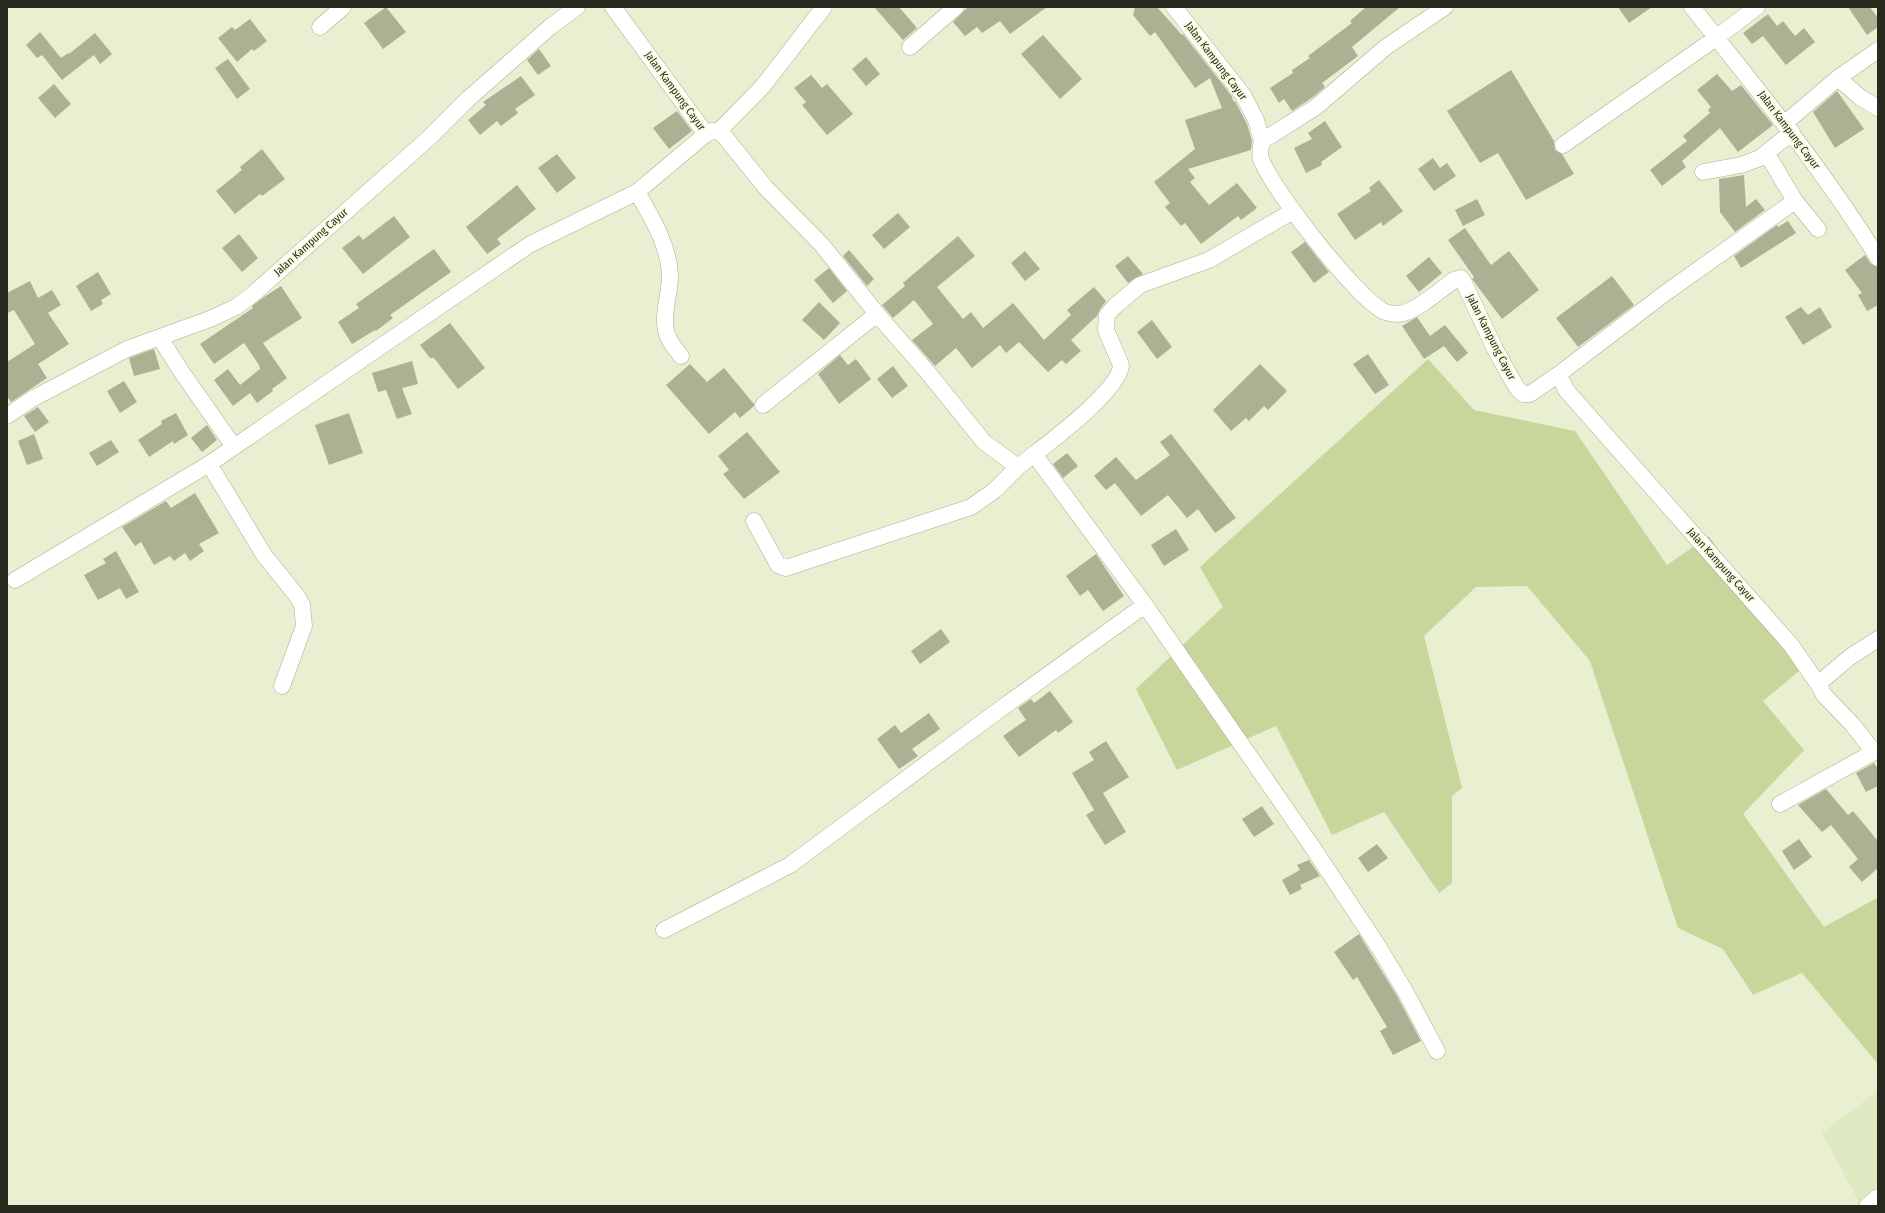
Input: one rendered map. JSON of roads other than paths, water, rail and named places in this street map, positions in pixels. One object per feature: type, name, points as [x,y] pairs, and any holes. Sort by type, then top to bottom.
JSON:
[{"type":"street","points":[[320,27],[343,7]]},
{"type":"street","name":"Jalan Kampung Cayur","points":[[7,416],[32,399],[127,349],[160,338],[236,307],[252,295],[430,137],[468,99],[550,28],[577,7]]},
{"type":"street","name":"Jalan Kampung Cayur","points":[[15,580],[209,464],[529,245],[637,192],[713,132],[613,7]]},
{"type":"street","points":[[824,7],[763,86],[713,132],[822,245],[877,314],[930,375],[984,442],[1018,467]]},
{"type":"street","points":[[910,47],[956,7]]},
{"type":"street","name":"Jalan Kampung Cayur","points":[[1174,7],[1243,95],[1256,120],[1262,141],[1260,157],[1293,211],[1345,274],[1367,297],[1385,312],[1399,314],[1413,310],[1454,280],[1461,278],[1495,349],[1517,388],[1524,394],[1530,394],[1559,374],[1566,390],[1791,645],[1824,695],[1852,724],[1876,756]]},
{"type":"street","points":[[1262,141],[1316,107],[1386,47],[1445,7]]},
{"type":"street","name":"Jalan Kampung Cayur","points":[[1692,7],[1789,128],[1852,215],[1878,258]]},
{"type":"street","points":[[1563,144],[1716,38],[1757,7]]},
{"type":"street","points":[[1703,172],[1741,164],[1760,158],[1767,154],[1789,128],[1838,78],[1878,50]]},
{"type":"street","points":[[1838,78],[1861,98],[1878,108]]},
{"type":"street","points":[[1767,154],[1795,201],[1818,230]]},
{"type":"street","points":[[637,192],[655,224],[666,251],[670,274],[669,296],[665,316],[666,329],[669,340],[681,356]]},
{"type":"street","points":[[1559,374],[1664,294],[1795,201]]},
{"type":"street","points":[[754,521],[778,565],[786,568],[971,507],[995,490],[1018,467],[1104,396],[1121,372],[1120,360],[1106,330],[1107,315],[1115,306],[1140,285],[1209,260],[1293,211]]},
{"type":"street","points":[[763,405],[877,314]]},
{"type":"street","points":[[160,338],[234,447]]},
{"type":"street","points":[[1034,454],[1145,605],[1311,845],[1374,940],[1405,991],[1437,1051]]},
{"type":"street","points":[[209,464],[264,555],[297,596],[302,605],[304,626],[282,686]]},
{"type":"street","points":[[664,930],[790,865],[992,714],[1145,605]]},
{"type":"street","points":[[1818,684],[1850,657],[1878,639]]},
{"type":"street","points":[[1780,804],[1876,756]]},
{"type":"street","points":[[1867,1206],[1878,1197]]}]
